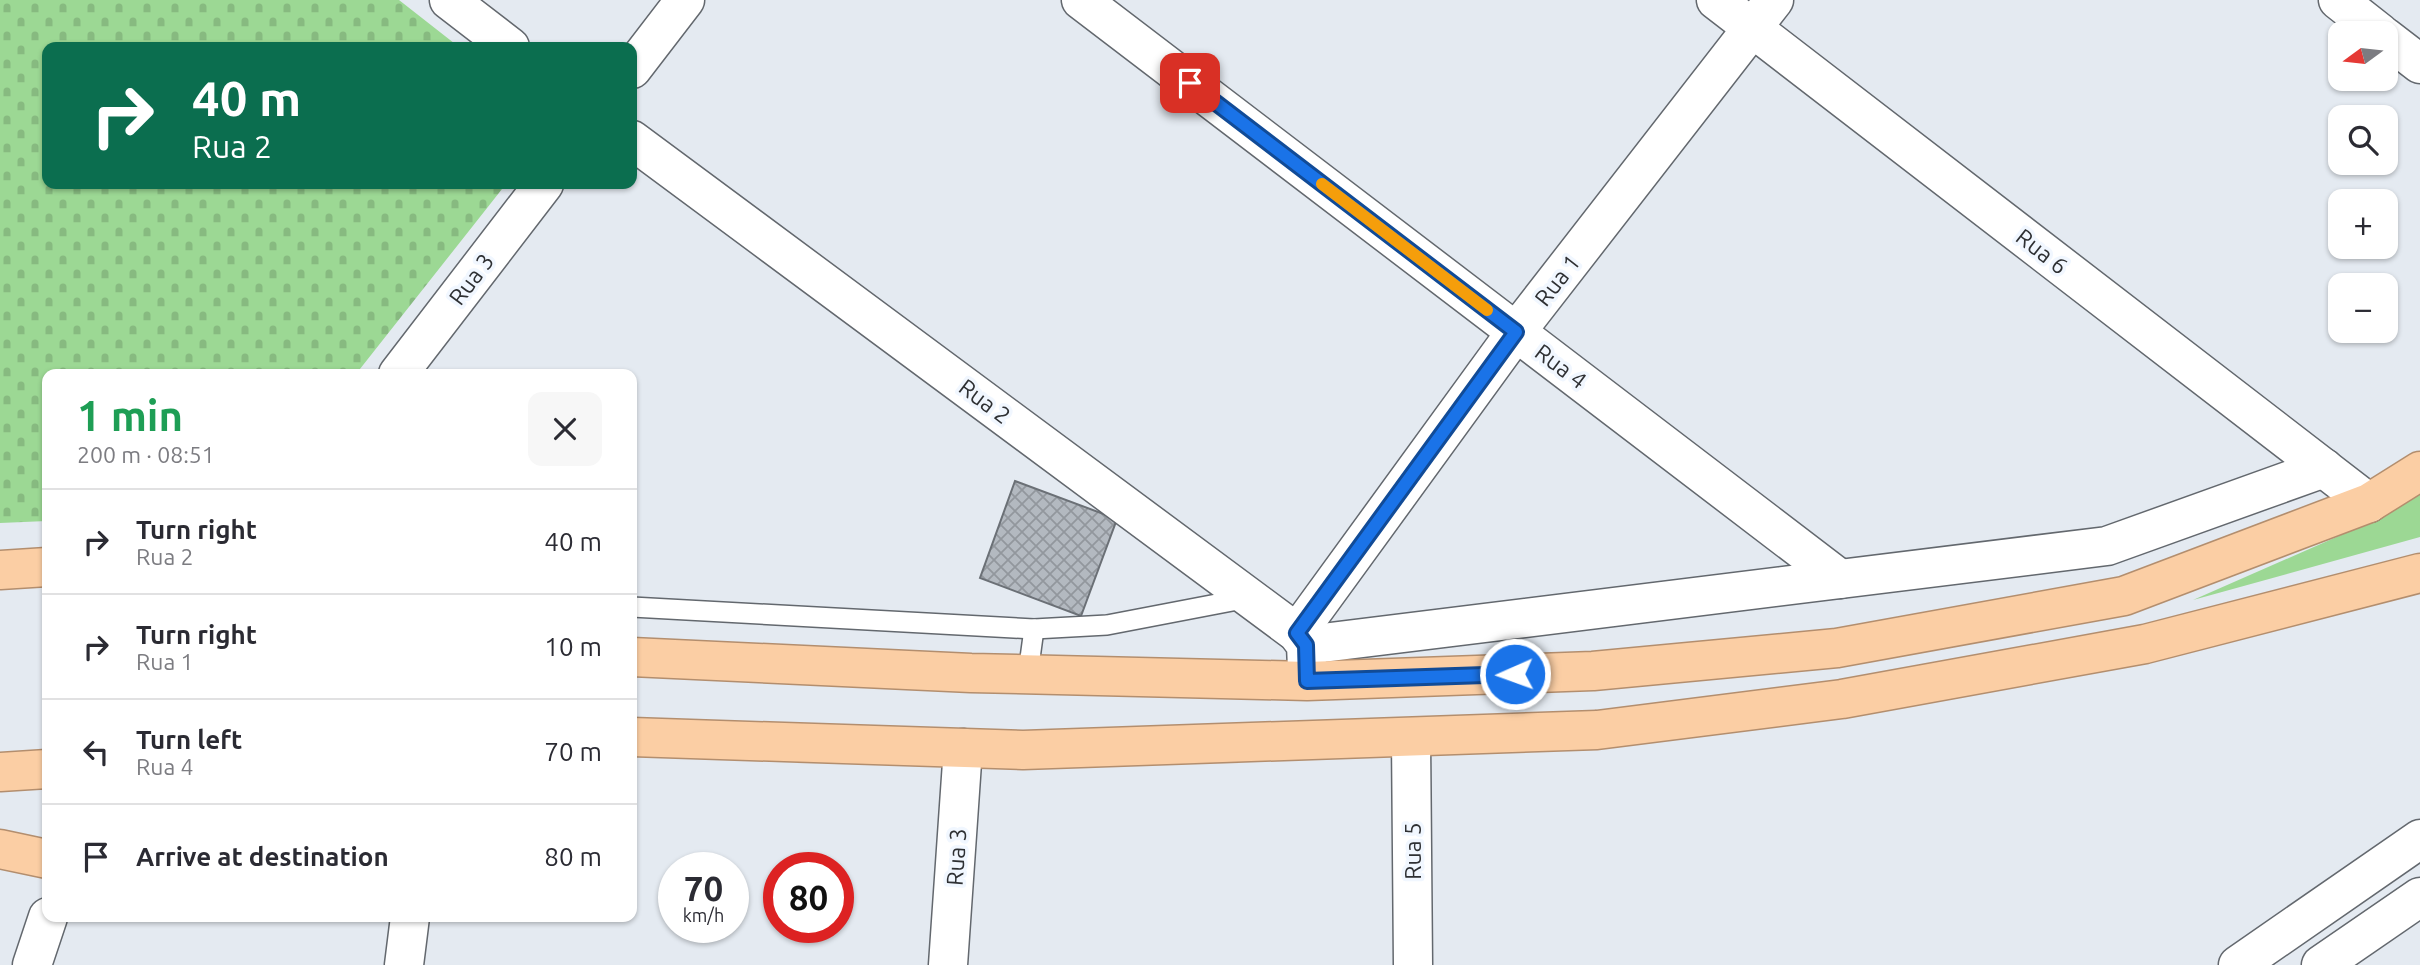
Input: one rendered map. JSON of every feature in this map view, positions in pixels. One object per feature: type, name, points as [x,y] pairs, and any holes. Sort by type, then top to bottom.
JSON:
[{"type":"highway","points":[[637,657],[1028,673],[1303,653],[1593,671],[1837,648],[2124,596],[2368,503],[2420,471]]},
{"type":"highway","points":[[0,570],[42,567]]},
{"type":"highway","points":[[637,737],[1023,750],[1597,730],[1842,699],[2145,645],[2410,580]]},
{"type":"highway","points":[[0,772],[42,769]]},
{"type":"highway","points":[[0,849],[42,858]]},
{"type":"street","points":[[449,0],[504,42]]},
{"type":"street","points":[[637,62],[685,0]]},
{"type":"street","name":"Rua 4","points":[[1082,0],[1840,579]]},
{"type":"street","name":"Rua 6","points":[[1716,0],[1763,14],[2368,503]]},
{"type":"street","points":[[2338,0],[2365,21]]},
{"type":"street","name":"Rua 1","points":[[1303,653],[1516,332],[1763,14]]},
{"type":"street","points":[[2398,47],[2420,64]]},
{"type":"street","name":"Rua 2","points":[[637,144],[1249,598],[1303,653]]},
{"type":"street","name":"Rua 3","points":[[402,369],[540,189]]},
{"type":"street","points":[[1303,653],[1840,579],[2107,547],[2324,468]]},
{"type":"street","name":"Rua 5","points":[[1411,738],[1413,965]]},
{"type":"street","name":"Rua 3","points":[[948,965],[963,748]]},
{"type":"street","points":[[2238,965],[2420,839]]},
{"type":"street","points":[[2321,965],[2420,897]]},
{"type":"street","points":[[32,965],[46,922]]},
{"type":"street","points":[[404,965],[409,922]]},
{"type":"lane","points":[[637,607],[1034,629],[1107,625],[1249,598]]},
{"type":"lane","points":[[1028,673],[1034,629]]},
{"type":"green space","points":[[0,0],[399,0],[453,42],[42,42],[42,189],[502,189],[360,369],[42,369],[42,521],[0,523]]},
{"type":"green space","points":[[2420,493],[2420,537],[2193,600],[2382,517]]},
{"type":"building","points":[[1015,481],[1117,519],[1081,616],[980,578]]},
{"type":"slow traffic","points":[[1322,184],[1487,310]]},
{"type":"route","points":[[1190,83],[1516,332],[1297,633],[1306,645],[1307,681],[1515,674]]}]
